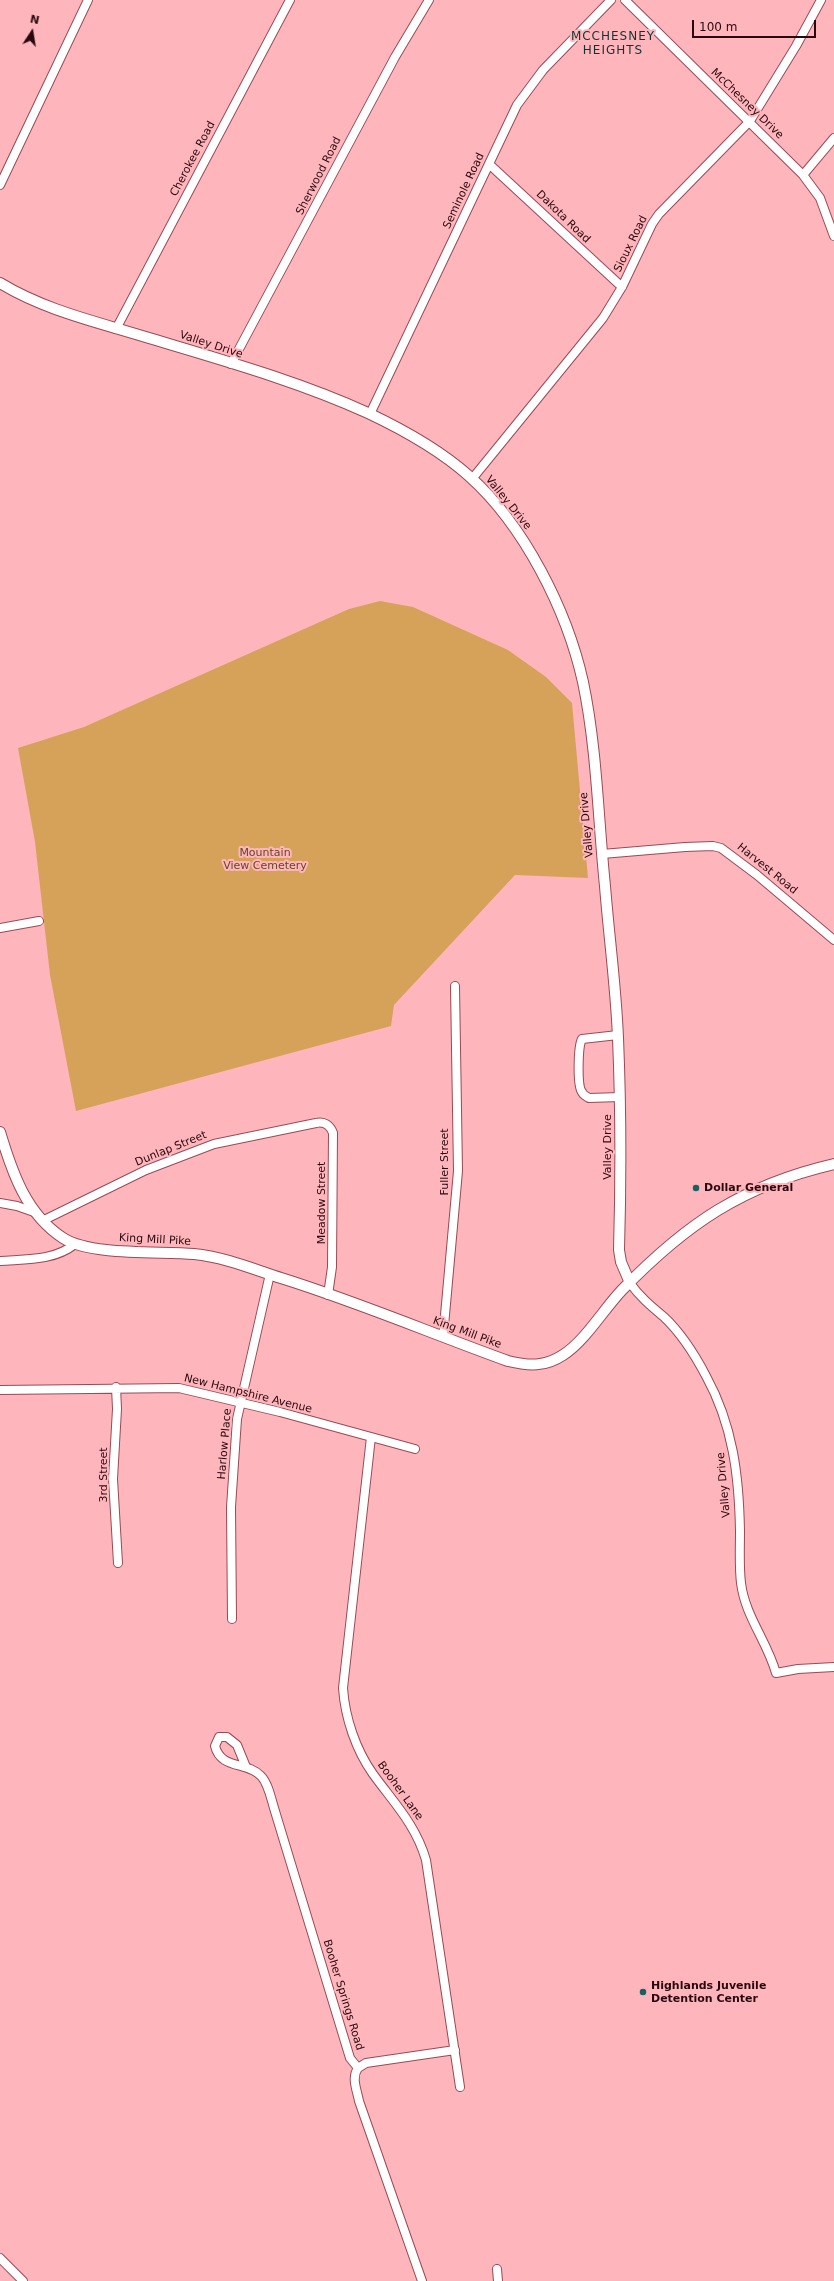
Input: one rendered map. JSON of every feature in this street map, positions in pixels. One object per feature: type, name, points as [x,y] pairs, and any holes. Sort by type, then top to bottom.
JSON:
[{"type":"main road","name":"Valley Drive","points":[[0,283],[16,293],[55,310],[232,364],[313,391],[370,414],[427,445],[472,479],[501,511],[528,551],[548,586],[572,643],[583,683],[589,718],[618,1035],[620,1097],[619,1250],[621,1262],[630,1283]]},
{"type":"main road","name":"King Mill Pike","points":[[0,1132],[14,1176],[34,1212],[62,1238],[75,1244],[101,1249],[195,1254],[214,1258],[270,1274],[328,1294],[508,1361],[532,1365],[547,1363],[565,1354],[630,1283],[675,1241],[719,1208],[764,1185],[834,1164]]},
{"type":"street","points":[[0,185],[88,0]]},
{"type":"street","name":"Cherokee Road","points":[[116,328],[290,0]]},
{"type":"street","name":"Sherwood Road","points":[[232,364],[395,57],[429,0]]},
{"type":"street","name":"Seminole Road","points":[[370,414],[509,120],[526,91],[559,53],[611,0]]},
{"type":"street","name":"McChesney Drive","points":[[625,0],[803,175],[820,198],[834,236]]},
{"type":"street","name":"Sioux Road","points":[[472,479],[603,318],[622,287],[652,224],[659,214],[750,122],[774,84],[821,0]]},
{"type":"street","points":[[803,175],[834,138]]},
{"type":"street","name":"Dakota Road","points":[[489,164],[509,180],[622,287]]},
{"type":"street","name":"Harvest Road","points":[[602,854],[686,847],[713,846],[721,848],[757,875],[834,940]]},
{"type":"street","points":[[0,928],[39,921]]},
{"type":"street","name":"Fuller Street","points":[[443,1337],[458,1171],[455,986]]},
{"type":"street","points":[[618,1035],[582,1039],[579,1048],[580,1088],[585,1096],[589,1098],[620,1097]]},
{"type":"street","name":"Dunlap Street","points":[[42,1221],[146,1170],[188,1153],[243,1136],[316,1123]]},
{"type":"street","name":"Meadow Street","points":[[316,1123],[324,1123],[329,1126],[333,1133],[334,1218],[332,1267],[328,1294]]},
{"type":"street","points":[[0,1203],[17,1206],[34,1212]]},
{"type":"street","points":[[0,1261],[46,1257],[62,1253],[75,1244]]},
{"type":"street","name":"Harlow Place","points":[[232,1619],[231,1507],[240,1402],[270,1274]]},
{"type":"street","name":"Valley Drive","points":[[630,1283],[637,1294],[675,1329],[685,1343],[706,1376],[726,1420],[736,1465],[740,1566],[744,1597],[776,1672],[834,1667]]},
{"type":"street","name":"3rd Street","points":[[116,1388],[118,1408],[113,1479],[118,1563]]},
{"type":"street","name":"New Hampshire Avenue","points":[[0,1390],[179,1388],[240,1402],[415,1449]]},
{"type":"street","name":"Booher Lane","points":[[371,1438],[344,1681],[344,1704],[356,1740],[366,1761],[410,1822],[422,1846],[426,1860],[460,2087]]},
{"type":"street","name":"Booher Springs Road","points":[[246,1766],[255,1771],[264,1781],[350,2058],[358,2068]]},
{"type":"street","points":[[422,2281],[360,2101],[355,2084],[355,2075],[358,2068],[366,2063],[455,2050]]},
{"type":"street","points":[[0,2258],[23,2281]]},
{"type":"street","points":[[496,2269],[498,2281]]},
{"type":"green space","name":"Mountain View Cemetery","points":[[380,601],[413,607],[508,650],[546,677],[572,703],[588,878],[515,875],[394,1005],[391,1026],[76,1111],[50,975],[35,842],[18,748],[84,727],[349,609]]},
{"type":"place","name":"Dollar General","points":[[696,1188]]},
{"type":"place","name":"Highlands Juvenile Detention Center","points":[[643,1992]]},
{"type":"district","name":"MCCHESNEY HEIGHTS","points":[[613,44]]}]
